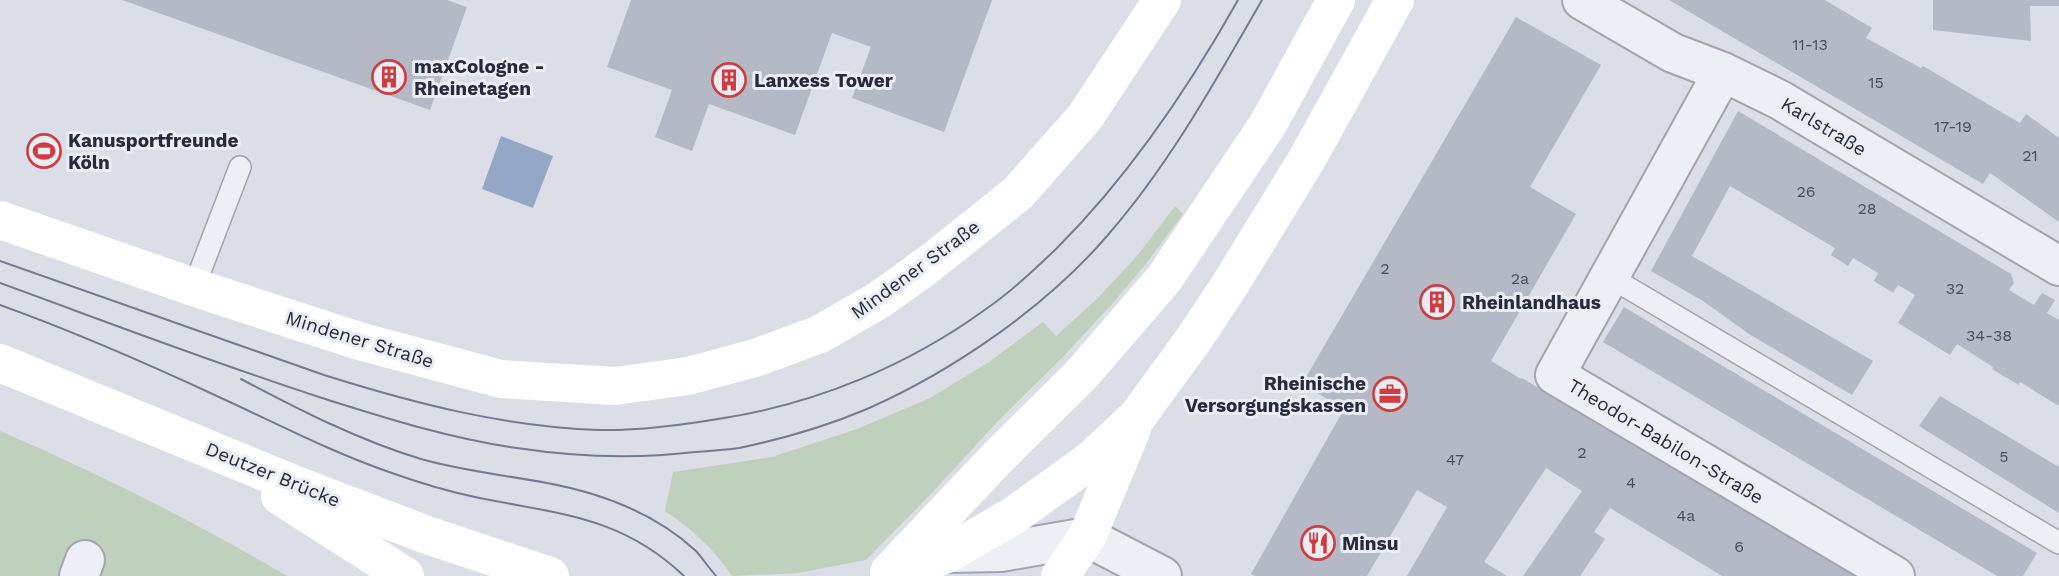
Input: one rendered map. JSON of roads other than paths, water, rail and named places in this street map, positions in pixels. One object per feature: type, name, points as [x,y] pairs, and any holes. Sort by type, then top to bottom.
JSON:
[{"type":"main road","name":"Mindener Straße","points":[[201,289],[359,341],[501,379],[615,386],[688,376],[755,358],[820,334],[879,300],[1018,193],[1085,117],[1162,0]]},
{"type":"main road","points":[[886,576],[1080,375],[1164,279],[1268,124],[1336,0]]},
{"type":"main road","points":[[891,576],[949,553],[985,534],[1091,460],[1137,417],[1194,340],[1231,283],[1307,159],[1395,0]]},
{"type":"main road","points":[[0,220],[201,289]]},
{"type":"main road","name":"Deutzer Brücke","points":[[0,363],[296,485],[426,535],[550,576]]},
{"type":"main road","points":[[1060,576],[1087,537],[1137,417]]},
{"type":"main road","points":[[199,444],[405,576]]},
{"type":"street","name":"Karlstraße","points":[[1582,0],[1673,53],[1723,72],[1780,100],[2059,266]]},
{"type":"street","name":"Theodor-Babilon-Straße","points":[[1723,72],[1555,375],[1895,576]]},
{"type":"street","points":[[949,553],[1001,551],[1087,537],[1162,576]]},
{"type":"lane","points":[[201,289],[240,167]]},
{"type":"lane","points":[[1610,277],[2059,543]]},
{"type":"water","points":[[501,136],[553,156],[533,208],[482,189]]},
{"type":"tram line","points":[[0,261],[324,375],[391,395],[494,419],[564,428],[615,430],[678,425],[759,411],[828,392],[894,364],[956,329],[1014,287],[1084,220],[1133,161],[1199,66],[1238,0]]},
{"type":"tram line","points":[[0,283],[282,385],[394,420],[468,439],[539,451],[606,456],[650,456],[734,449],[804,432],[900,394],[996,335],[1056,288],[1107,236],[1151,181],[1190,122],[1262,0]]},
{"type":"tram line","points":[[0,305],[138,361],[367,464],[453,492],[560,513],[611,529],[636,540],[684,576]]},
{"type":"tram line","points":[[241,379],[330,424],[421,459],[567,487],[626,506],[680,538],[696,551],[716,576]]},
{"type":"place","name":"maxCologne - Rheinetagen","points":[[389,77]]},
{"type":"place","name":"Lanxess Tower","points":[[729,80]]},
{"type":"place","name":"Kanusportfreunde Köln","points":[[44,151]]},
{"type":"place","name":"Rheinlandhaus","points":[[1437,302]]},
{"type":"place","name":"Rheinische Versorgungskassen","points":[[1390,394]]},
{"type":"place","name":"Minsu","points":[[1318,543]]}]
